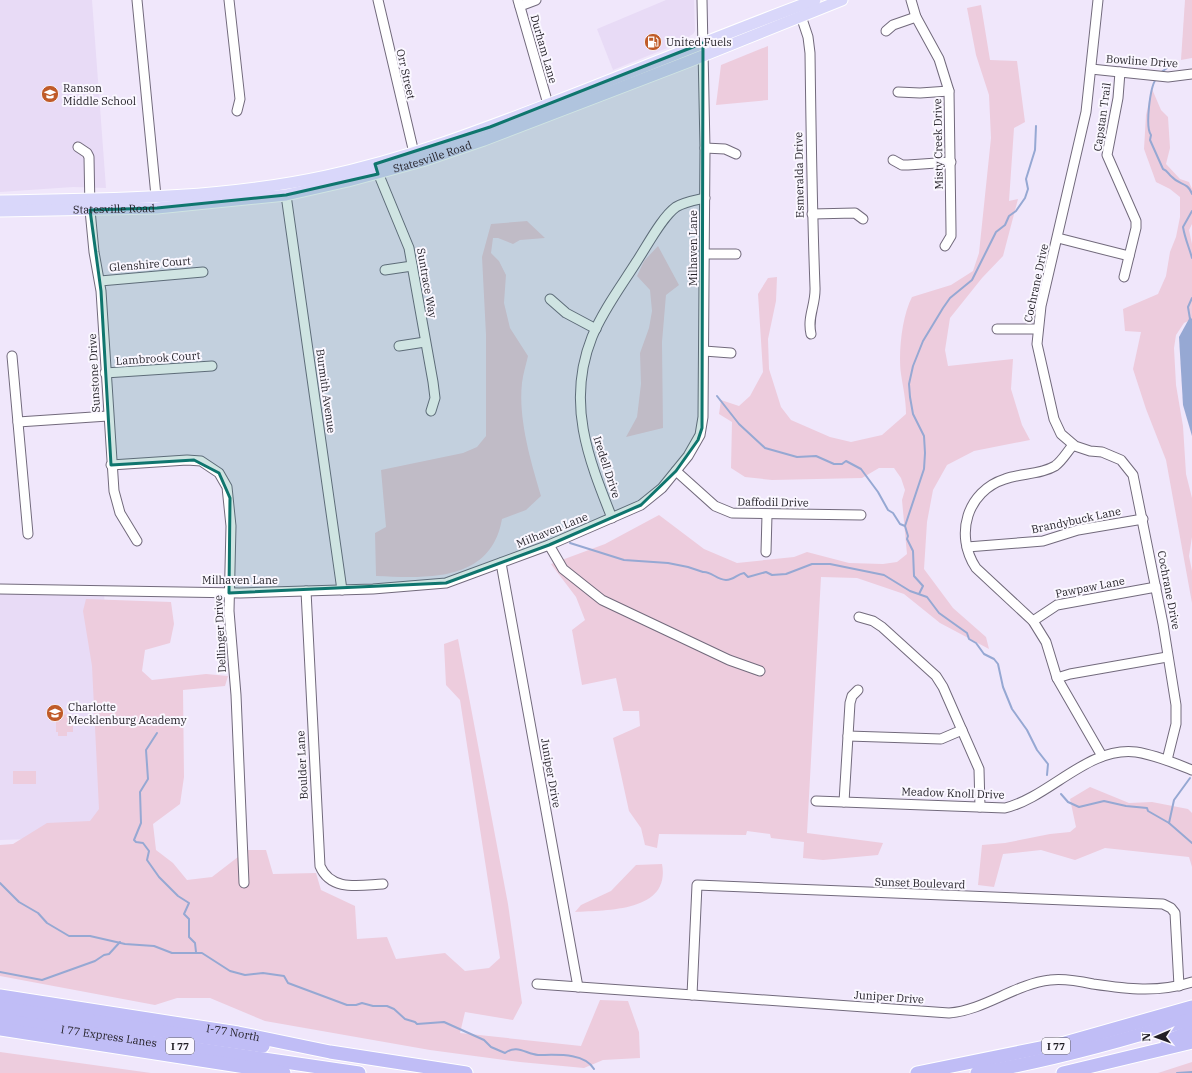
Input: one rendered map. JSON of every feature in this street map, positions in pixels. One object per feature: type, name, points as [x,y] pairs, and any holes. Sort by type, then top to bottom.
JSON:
[{"type":"highway","name":"I-77 North","points":[[0,996],[238,1033],[330,1052],[466,1073]]},
{"type":"highway","name":"I 77","points":[[917,1073],[1065,1043],[1128,1027],[1192,1007]]},
{"type":"highway","name":"I 77 Express Lanes","points":[[0,1008],[228,1042],[330,1052]]},
{"type":"highway","name":"I 77","points":[[977,1073],[1054,1057],[1118,1041],[1192,1019]]},
{"type":"highway","name":"I 77 Express Lanes","points":[[0,1020],[359,1073]]},
{"type":"highway","name":"I 77","points":[[0,1029],[284,1073]]},
{"type":"highway","points":[[1118,1059],[1192,1032]]},
{"type":"highway","points":[[1063,1073],[1192,1042]]},
{"type":"main road","name":"Statesville Road","points":[[0,201],[156,196],[273,186],[326,176],[376,169],[414,153],[548,104],[814,0]]},
{"type":"main road","name":"Statesville Road","points":[[0,211],[157,208],[286,195],[484,140],[842,0]]},
{"type":"street","points":[[137,0],[156,196]]},
{"type":"street","points":[[229,0],[240,99],[236,111]]},
{"type":"street","name":"Orr Street","points":[[378,0],[414,153]]},
{"type":"street","points":[[519,3],[536,0]]},
{"type":"street","name":"Milhaven Lane","points":[[0,589],[229,593],[306,592],[446,583],[549,545],[632,510],[652,497],[676,471],[698,440],[702,428],[704,401],[705,148],[702,0]]},
{"type":"street","name":"Misty Creek Drive","points":[[911,0],[916,17],[939,59],[949,92],[951,230],[945,246]]},
{"type":"street","name":"Cochrane Drive","points":[[1098,0],[1082,136],[1042,301],[1038,329],[1038,353],[1049,391],[1054,419],[1061,434],[1073,445],[1113,456],[1127,465],[1133,475],[1137,488],[1156,587],[1176,716],[1174,734],[1167,760]]},
{"type":"street","name":"Durham Lane","points":[[519,3],[548,104]]},
{"type":"street","name":"Esmeralda Drive","points":[[800,16],[808,37],[810,53],[812,214],[815,290],[809,323],[812,334]]},
{"type":"street","points":[[886,32],[893,25],[916,17]]},
{"type":"street","name":"Bowline Drive","points":[[1091,69],[1168,76],[1192,74]]},
{"type":"street","name":"Capstan Trail","points":[[1120,72],[1118,98],[1107,155],[1136,221],[1136,228],[1124,277]]},
{"type":"street","points":[[898,92],[920,94],[949,92]]},
{"type":"street","name":"Sunstone Drive","points":[[78,146],[87,153],[89,157],[90,210],[94,252],[100,281],[111,465],[117,503],[126,524],[137,541]]},
{"type":"street","points":[[705,148],[725,149],[736,154]]},
{"type":"street","points":[[893,160],[908,165],[951,162]]},
{"type":"street","name":"Suntrace Way","points":[[376,169],[407,242],[435,398],[431,411]]},
{"type":"street","name":"Burmith Avenue","points":[[286,195],[342,590]]},
{"type":"street","name":"Iredell Drive","points":[[612,518],[587,450],[581,416],[583,377],[589,346],[596,329],[639,258],[672,211],[681,205],[705,198]]},
{"type":"street","points":[[812,214],[855,214],[863,219]]},
{"type":"street","points":[[1058,238],[1129,256]]},
{"type":"street","points":[[705,254],[736,254]]},
{"type":"street","points":[[385,270],[412,266]]},
{"type":"street","name":"Glenshire Court","points":[[100,281],[203,272]]},
{"type":"street","points":[[550,299],[566,313],[596,329]]},
{"type":"street","points":[[997,328],[1038,329]]},
{"type":"street","points":[[399,346],[426,342]]},
{"type":"street","points":[[704,351],[731,353]]},
{"type":"street","points":[[12,356],[28,534]]},
{"type":"street","name":"Lambrook Court","points":[[105,373],[212,366]]},
{"type":"street","points":[[18,422],[108,416]]},
{"type":"street","points":[[1073,445],[1056,465],[1047,470],[996,482],[978,495],[966,520],[964,536],[970,559],[976,568],[1033,621],[1046,642],[1057,678],[1102,756]]},
{"type":"street","name":"Dellinger Drive","points":[[111,465],[194,460],[208,464],[219,473],[227,487],[230,498],[231,542],[229,593],[244,883]]},
{"type":"street","name":"Daffodil Drive","points":[[676,471],[719,508],[740,514],[861,516]]},
{"type":"street","points":[[766,514],[766,552]]},
{"type":"street","name":"Brandybuck Lane","points":[[967,547],[1043,541],[1078,530],[1142,519]]},
{"type":"street","points":[[549,545],[563,569],[602,600],[729,660],[760,671]]},
{"type":"street","name":"Juniper Drive","points":[[501,563],[578,987]]},
{"type":"street","name":"Pawpaw Lane","points":[[1033,621],[1057,605],[1156,587]]},
{"type":"street","name":"Boulder Lane","points":[[306,592],[320,866],[330,880],[341,884],[384,884]]},
{"type":"street","points":[[859,617],[873,621],[882,627],[936,676],[979,769],[980,807]]},
{"type":"street","points":[[1057,678],[1070,674],[1167,656]]},
{"type":"street","points":[[844,802],[850,703],[852,696],[858,690]]},
{"type":"street","points":[[848,736],[941,739],[962,730]]},
{"type":"street","name":"Meadow Knoll Drive","points":[[816,801],[1005,808],[1027,801],[1102,756],[1135,752],[1167,760],[1192,770]]},
{"type":"street","name":"Sunset Boulevard","points":[[692,995],[697,886],[1163,904],[1171,908],[1175,913],[1179,986]]},
{"type":"street","name":"Juniper Drive","points":[[537,984],[949,1013],[972,1009],[1032,984],[1050,980],[1067,980],[1139,990],[1160,989],[1192,982]]},
{"type":"highlighted area","points":[[703,43],[702,428],[698,440],[676,471],[641,505],[549,545],[446,583],[229,593],[230,498],[219,473],[194,460],[111,465],[101,291],[90,210],[157,208],[286,195],[378,174],[375,164],[490,127]]},
{"type":"shaded area","name":"Ranson Middle School","points":[[0,0],[92,0],[106,188],[73,187],[0,192]]},
{"type":"shaded area","points":[[666,0],[694,0],[695,31],[693,34],[677,44],[613,70],[597,29]]},
{"type":"shaded area","points":[[1185,0],[1192,0],[1192,58],[1181,60]]},
{"type":"shaded area","points":[[981,5],[990,60],[1017,61],[1025,122],[1014,128],[1009,201],[1018,199],[1003,256],[982,278],[950,318],[945,350],[948,366],[1013,359],[1011,389],[1022,425],[1030,440],[974,451],[947,465],[933,490],[927,522],[924,569],[953,608],[986,637],[989,649],[940,623],[904,594],[857,578],[821,577],[807,833],[883,843],[878,855],[823,860],[803,858],[804,842],[771,838],[770,834],[747,831],[746,835],[659,834],[657,848],[645,845],[641,828],[629,811],[613,738],[640,726],[639,711],[623,711],[616,678],[582,685],[572,630],[585,620],[576,597],[551,564],[605,544],[659,515],[704,549],[737,563],[794,557],[807,552],[849,563],[883,564],[897,562],[907,554],[902,500],[905,490],[901,478],[894,468],[879,468],[862,478],[772,480],[745,477],[731,468],[732,422],[719,414],[721,400],[739,406],[750,396],[763,372],[758,294],[768,278],[777,277],[776,301],[768,339],[769,369],[781,407],[791,420],[830,437],[851,442],[882,435],[906,414],[900,356],[903,324],[912,297],[951,285],[973,271],[979,253],[991,138],[989,95],[976,55],[967,8]]},
{"type":"shaded area","points":[[768,46],[768,100],[716,105],[721,65]]},
{"type":"shaded area","points":[[1152,89],[1161,110],[1168,117],[1170,148],[1166,164],[1180,179],[1189,182],[1192,189],[1192,224],[1189,230],[1192,244],[1192,319],[1184,323],[1176,335],[1174,348],[1176,385],[1183,426],[1186,474],[1192,498],[1192,537],[1189,556],[1192,571],[1192,603],[1166,460],[1146,409],[1133,369],[1141,332],[1125,331],[1123,309],[1158,294],[1166,276],[1170,252],[1176,237],[1180,217],[1180,197],[1170,189],[1156,182],[1144,149],[1146,115]]},
{"type":"shaded area","points":[[527,221],[545,238],[520,240],[513,244],[498,238],[493,238],[491,253],[499,261],[506,275],[504,303],[510,328],[528,356],[522,383],[522,411],[526,440],[541,496],[526,510],[502,519],[495,540],[485,555],[470,566],[454,572],[435,576],[376,576],[375,533],[386,527],[381,470],[463,453],[477,447],[486,436],[486,335],[482,257],[491,224]]},
{"type":"shaded area","points":[[658,246],[679,285],[666,295],[662,342],[663,428],[626,437],[637,417],[641,384],[640,353],[649,328],[652,311],[650,290],[637,276],[644,261]]},
{"type":"shaded area","name":"Charlotte Mecklenburg Academy","points":[[0,590],[104,591],[116,836],[0,840]]},
{"type":"shaded area","points":[[86,599],[171,602],[174,624],[170,643],[145,650],[142,671],[152,680],[206,674],[228,676],[225,686],[183,690],[184,777],[180,804],[153,824],[156,850],[173,863],[187,880],[212,877],[247,850],[266,850],[273,874],[316,873],[321,890],[355,906],[357,939],[387,937],[396,959],[445,953],[465,971],[489,968],[500,958],[460,700],[446,685],[444,644],[458,639],[508,904],[522,1003],[513,1020],[465,1012],[460,1033],[581,1046],[600,1000],[628,1001],[639,1032],[640,1058],[603,1060],[584,1068],[520,1062],[430,1050],[265,1021],[210,998],[177,998],[155,1005],[0,976],[0,845],[13,844],[47,823],[90,821],[99,809],[92,666],[83,611]]},
{"type":"shaded area","points":[[56,714],[73,715],[73,732],[67,732],[67,736],[58,736],[58,732],[56,732]]},
{"type":"shaded area","points":[[13,771],[36,771],[36,784],[13,784]]},
{"type":"shaded area","points":[[1090,787],[1129,803],[1152,802],[1188,809],[1192,813],[1192,867],[1189,857],[1105,848],[1075,860],[1041,850],[1003,854],[994,887],[978,885],[982,845],[1005,843],[1050,834],[1070,832],[1076,827],[1070,799]]},
{"type":"shaded area","points":[[662,864],[662,880],[657,891],[647,900],[619,909],[575,912],[581,905],[611,891],[636,865]]},
{"type":"shaded area","points":[[0,1052],[151,1073],[0,1073]]},
{"type":"shaded area","points":[[1192,1062],[1192,1073],[1158,1073]]},
{"type":"water","points":[[1190,317],[1192,319],[1192,436],[1183,405],[1179,337]]},
{"type":"waterway","points":[[1160,73],[1170,66]]},
{"type":"waterway","points":[[1156,79],[1152,90],[1148,116],[1149,131],[1151,135],[1150,140],[1163,169],[1175,180],[1186,185],[1192,194]]},
{"type":"waterway","points":[[905,526],[924,469],[925,453],[924,436],[913,414],[910,397],[909,384],[913,366],[923,341],[943,308],[950,298],[972,280],[996,232],[1005,225],[1009,216],[1016,211],[1025,198],[1028,189],[1026,179],[1035,150],[1036,126]]},
{"type":"waterway","points":[[1192,211],[1183,227],[1192,258]]},
{"type":"waterway","points":[[1190,319],[1188,307],[1192,298]]},
{"type":"waterway","points":[[717,396],[739,424],[765,448],[797,457],[816,456],[834,464],[842,464],[846,461],[861,469],[878,492],[888,510],[893,513],[900,524],[905,526],[908,536],[907,539],[913,551],[914,576],[923,586],[919,594]]},
{"type":"waterway","points":[[570,543],[624,560],[668,563],[688,567],[709,573],[723,580],[731,579],[744,573],[748,577],[766,572],[772,575],[786,574],[812,564],[830,564],[884,575],[910,591],[927,597],[939,613],[967,633],[969,639],[976,643],[984,654],[994,659],[998,664],[1003,687],[1012,709],[1027,730],[1037,750],[1048,764],[1047,775]]},
{"type":"waterway","points":[[157,733],[146,750],[148,779],[140,792],[141,823],[134,840],[136,842],[143,843],[149,851],[147,860],[159,877],[178,896],[189,903],[184,914],[189,919],[189,937],[195,943],[196,952]]},
{"type":"waterway","points":[[1169,823],[1174,800],[1190,778]]},
{"type":"waterway","points":[[1061,794],[1068,802],[1079,807],[1104,801],[1126,806],[1147,808],[1148,811],[1169,823],[1192,843]]},
{"type":"waterway","points":[[0,883],[19,902],[38,913],[47,923],[69,936],[90,936],[125,944],[154,946],[172,953],[202,953],[230,971],[245,975],[263,973],[284,976],[288,983],[347,1005],[362,1003],[373,1006],[387,1006],[394,1009],[405,1019],[417,1024],[444,1022],[484,1040],[491,1047],[505,1053],[509,1050],[518,1049],[538,1055],[561,1055],[576,1057],[583,1060],[594,1069]]},
{"type":"waterway","points":[[0,972],[42,980],[95,961],[104,955],[109,954],[120,942]]},
{"type":"waterway","points":[[1177,1073],[1192,1072]]},
{"type":"place","name":"United Fuels","points":[[653,42]]},
{"type":"place","name":"Ranson Middle School","points":[[50,94]]},
{"type":"place","name":"Charlotte Mecklenburg Academy","points":[[55,713]]}]
